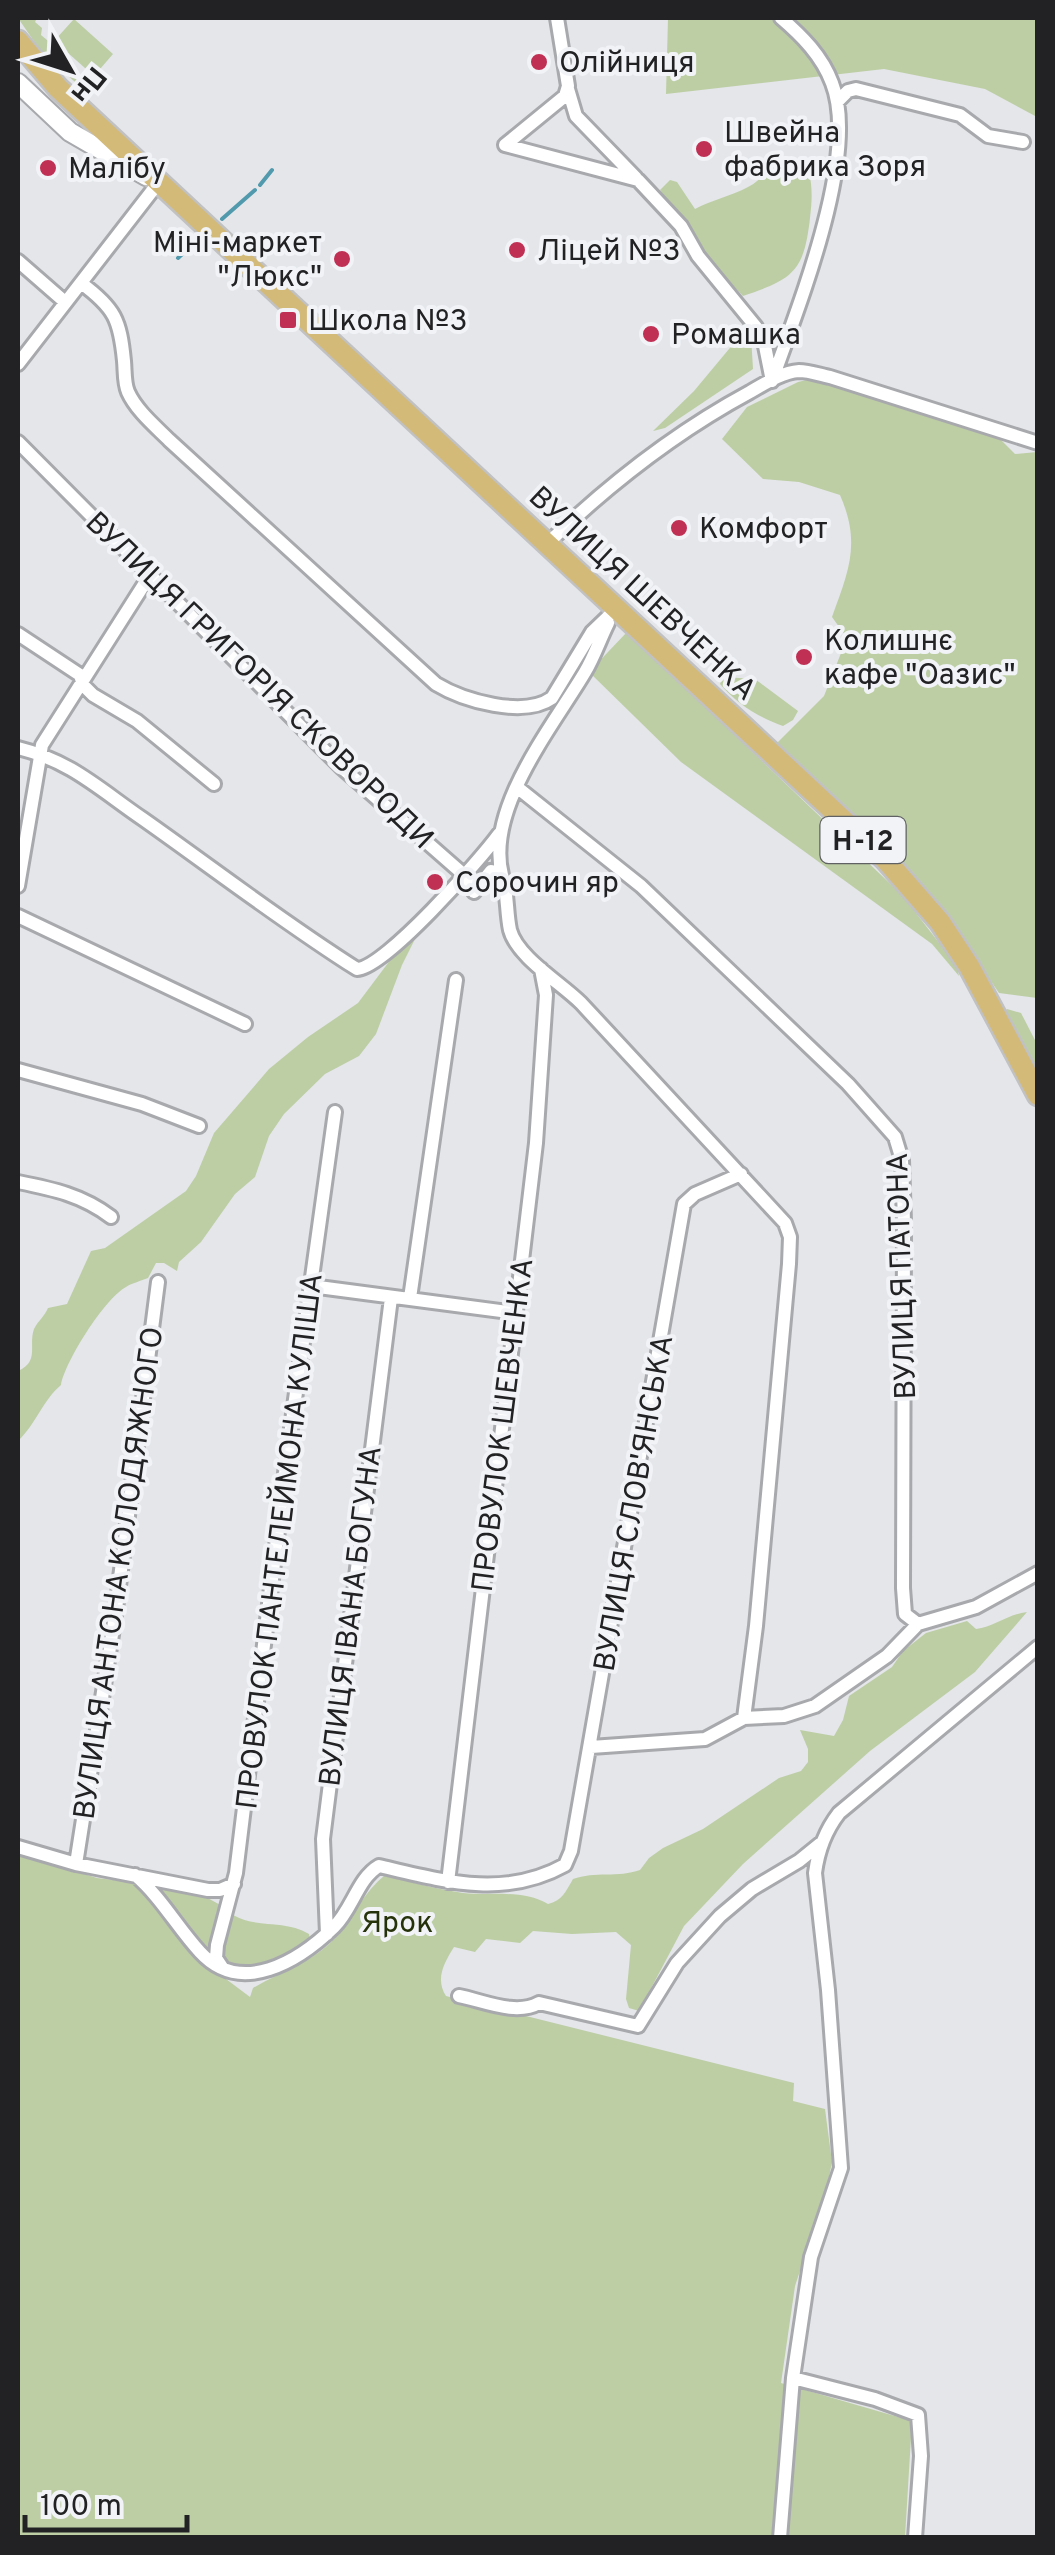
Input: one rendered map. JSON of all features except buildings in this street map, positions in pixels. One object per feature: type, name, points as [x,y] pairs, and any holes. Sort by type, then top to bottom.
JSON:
[{"type":"main road","name":"ВУЛИЦЯ ШЕВЧЕНКА","points":[[18,41],[58,88],[884,860],[918,896],[969,966],[1038,1095]]},
{"type":"main road","name":"ВУЛИЦЯ ШЕВЧЕНКА","points":[[18,83],[70,132],[140,175],[157,180]]},
{"type":"street","points":[[557,18],[576,116],[681,226],[698,256],[756,326],[766,346],[772,381]]},
{"type":"street","points":[[772,381],[833,192],[839,144],[838,101],[832,81],[810,46],[781,18]]},
{"type":"street","points":[[568,86],[565,96],[504,145],[638,180]]},
{"type":"street","points":[[838,101],[848,90],[856,89],[921,103],[960,115],[988,136],[1023,142]]},
{"type":"street","points":[[18,364],[157,180]]},
{"type":"street","points":[[18,261],[65,302]]},
{"type":"street","points":[[81,283],[108,305],[118,320],[126,387],[141,410],[436,684],[468,700],[518,706],[543,704],[552,698],[592,632],[627,618]]},
{"type":"street","points":[[547,544],[628,470],[734,400],[802,371],[1038,443]]},
{"type":"street","name":"ВУЛИЦЯ ГРИГОРІЯ СКОВОРОДИ","points":[[18,442],[341,767],[464,874],[474,892]]},
{"type":"street","points":[[18,886],[19,860],[42,745],[150,575]]},
{"type":"street","points":[[18,748],[42,754],[103,788],[224,878],[357,968],[375,964],[480,860],[499,834],[542,740],[586,670],[627,618]]},
{"type":"street","points":[[18,634],[80,675],[82,684],[103,702],[155,734],[214,784]]},
{"type":"street","name":"ВУЛИЦЯ ПАТОНА","points":[[518,788],[641,886],[867,1102],[895,1137],[902,1160],[905,1270],[903,1588],[905,1614],[918,1624]]},
{"type":"street","points":[[499,834],[497,849],[508,896],[510,932],[541,969],[581,1003],[776,1210],[790,1237],[756,1626],[744,1718]]},
{"type":"street","points":[[425,916],[453,896],[474,892],[492,871],[502,875]]},
{"type":"street","points":[[18,916],[245,1024]]},
{"type":"street","name":"ПРОВУЛОК ШЕВЧЕНКА","points":[[448,1882],[536,1143],[546,995],[541,969]]},
{"type":"street","points":[[410,1298],[456,980]]},
{"type":"street","points":[[18,1070],[142,1104],[199,1126]]},
{"type":"street","name":"ПРОВУЛОК ПАНТЕЛЕЙМОНА КУЛІША","points":[[222,1967],[216,1958],[217,1945],[234,1884],[334,1112]]},
{"type":"street","name":"ВУЛИЦЯ СЛОВ'ЯНСЬКА","points":[[448,1882],[512,1884],[565,1864],[571,1851],[684,1204],[695,1194],[741,1174]]},
{"type":"street","points":[[18,1182],[64,1191],[111,1217]]},
{"type":"street","name":"ВУЛИЦЯ АНТОНА КОЛОДЯЖНОГО","points":[[76,1864],[116,1609],[158,1282]]},
{"type":"street","points":[[311,1286],[516,1313]]},
{"type":"street","name":"ВУЛИЦЯ ІВАНА БОГУНА","points":[[327,1934],[323,1839],[391,1298]]},
{"type":"street","points":[[591,1747],[705,1739],[744,1718],[784,1716],[815,1706],[887,1656],[918,1624],[976,1606],[1038,1573]]},
{"type":"street","points":[[780,2538],[793,2378],[811,2257],[841,2168],[815,1873],[822,1842],[832,1823],[854,1799],[1038,1647]]},
{"type":"street","points":[[459,1996],[527,2010],[538,2003],[638,2026],[677,1963],[720,1916],[752,1889],[822,1842]]},
{"type":"street","points":[[18,1847],[76,1864],[208,1890],[234,1884]]},
{"type":"street","points":[[135,1876],[201,1953],[242,1974],[263,1972],[287,1962],[327,1934],[342,1919],[374,1868],[380,1866],[448,1882]]},
{"type":"street","points":[[793,2378],[875,2399],[918,2415],[921,2456],[916,2538]]},
{"type":"green space","points":[[18,18],[37,18],[41,35],[53,45],[74,19],[113,54],[94,76],[59,45],[63,54],[57,58],[89,90],[83,89],[42,53]]},
{"type":"green space","points":[[668,18],[1037,18],[1037,117],[985,89],[884,69],[666,94]]},
{"type":"green space","points":[[787,160],[808,169],[810,175],[811,205],[804,251],[785,278],[743,296],[716,268],[660,190],[670,180],[677,182],[695,209],[748,187]]},
{"type":"green space","points":[[744,331],[751,336],[753,369],[665,428],[653,431],[694,391]]},
{"type":"green space","points":[[815,378],[994,433],[1015,454],[1037,452],[1037,998],[999,993],[933,898],[861,821],[777,743],[824,696],[847,638],[832,617],[848,570],[850,528],[840,495],[799,482],[763,479],[722,439],[747,407]]},
{"type":"green space","points":[[627,632],[902,895],[957,966],[959,976],[932,944],[681,762],[589,672]]},
{"type":"green space","points":[[723,677],[755,679],[798,711],[783,726],[765,718],[727,691],[720,684]]},
{"type":"green space","points":[[419,931],[376,1034],[359,1056],[325,1074],[284,1114],[269,1136],[255,1177],[235,1194],[201,1242],[179,1262],[177,1271],[156,1263],[148,1278],[126,1287],[107,1304],[78,1347],[61,1385],[18,1441],[18,1371],[31,1358],[34,1329],[48,1308],[67,1304],[91,1251],[105,1248],[186,1191],[214,1133],[269,1069],[358,1003],[397,951]]},
{"type":"green space","points":[[1007,1009],[1021,1013],[1037,1044],[1037,1073],[1004,1012]]},
{"type":"green space","name":"Ярок","points":[[1027,1612],[975,1672],[870,1751],[743,1864],[684,1926],[639,2011],[629,2008],[626,1999],[631,1945],[616,1932],[533,1931],[520,1943],[486,1939],[475,1952],[454,1947],[441,1977],[446,1996],[794,2083],[793,2101],[825,2109],[832,2162],[795,2286],[781,2383],[912,2421],[905,2537],[18,2537],[18,1854],[97,1878],[193,1890],[224,1907],[214,1970],[250,1997],[253,1988],[326,1947],[385,1875],[453,1891],[518,1895],[548,1904],[560,1898],[573,1879],[640,1870],[663,1848],[703,1829],[779,1778],[801,1771],[808,1762],[808,1749],[800,1730],[834,1736],[849,1696],[892,1667],[903,1651],[926,1633],[967,1621],[976,1629],[983,1628]]},
{"type":"green space","points":[[233,1915],[300,1929],[309,1934],[310,1942],[303,1949],[257,1969],[228,1967],[220,1953]]},
{"type":"waterway","points":[[260,185],[272,170]]},
{"type":"waterway","points":[[222,219],[255,190]]},
{"type":"waterway","points":[[178,258],[203,235]]},
{"type":"place","name":"Олійниця","points":[[539,62]]},
{"type":"place","name":"Швейна фабрика Зоря","points":[[704,149]]},
{"type":"place","name":"Малібу","points":[[48,168]]},
{"type":"place","name":"Ліцей №3","points":[[517,250]]},
{"type":"place","name":"Міні-маркет \"Люкс\"","points":[[342,259]]},
{"type":"place","name":"Школа №3","points":[[288,320]]},
{"type":"place","name":"Ромашка","points":[[651,334]]},
{"type":"place","name":"Комфорт","points":[[679,528]]},
{"type":"place","name":"Колишнє кафе \"Оазис\"","points":[[804,657]]},
{"type":"place","name":"Сорочин яр","points":[[435,882]]}]
